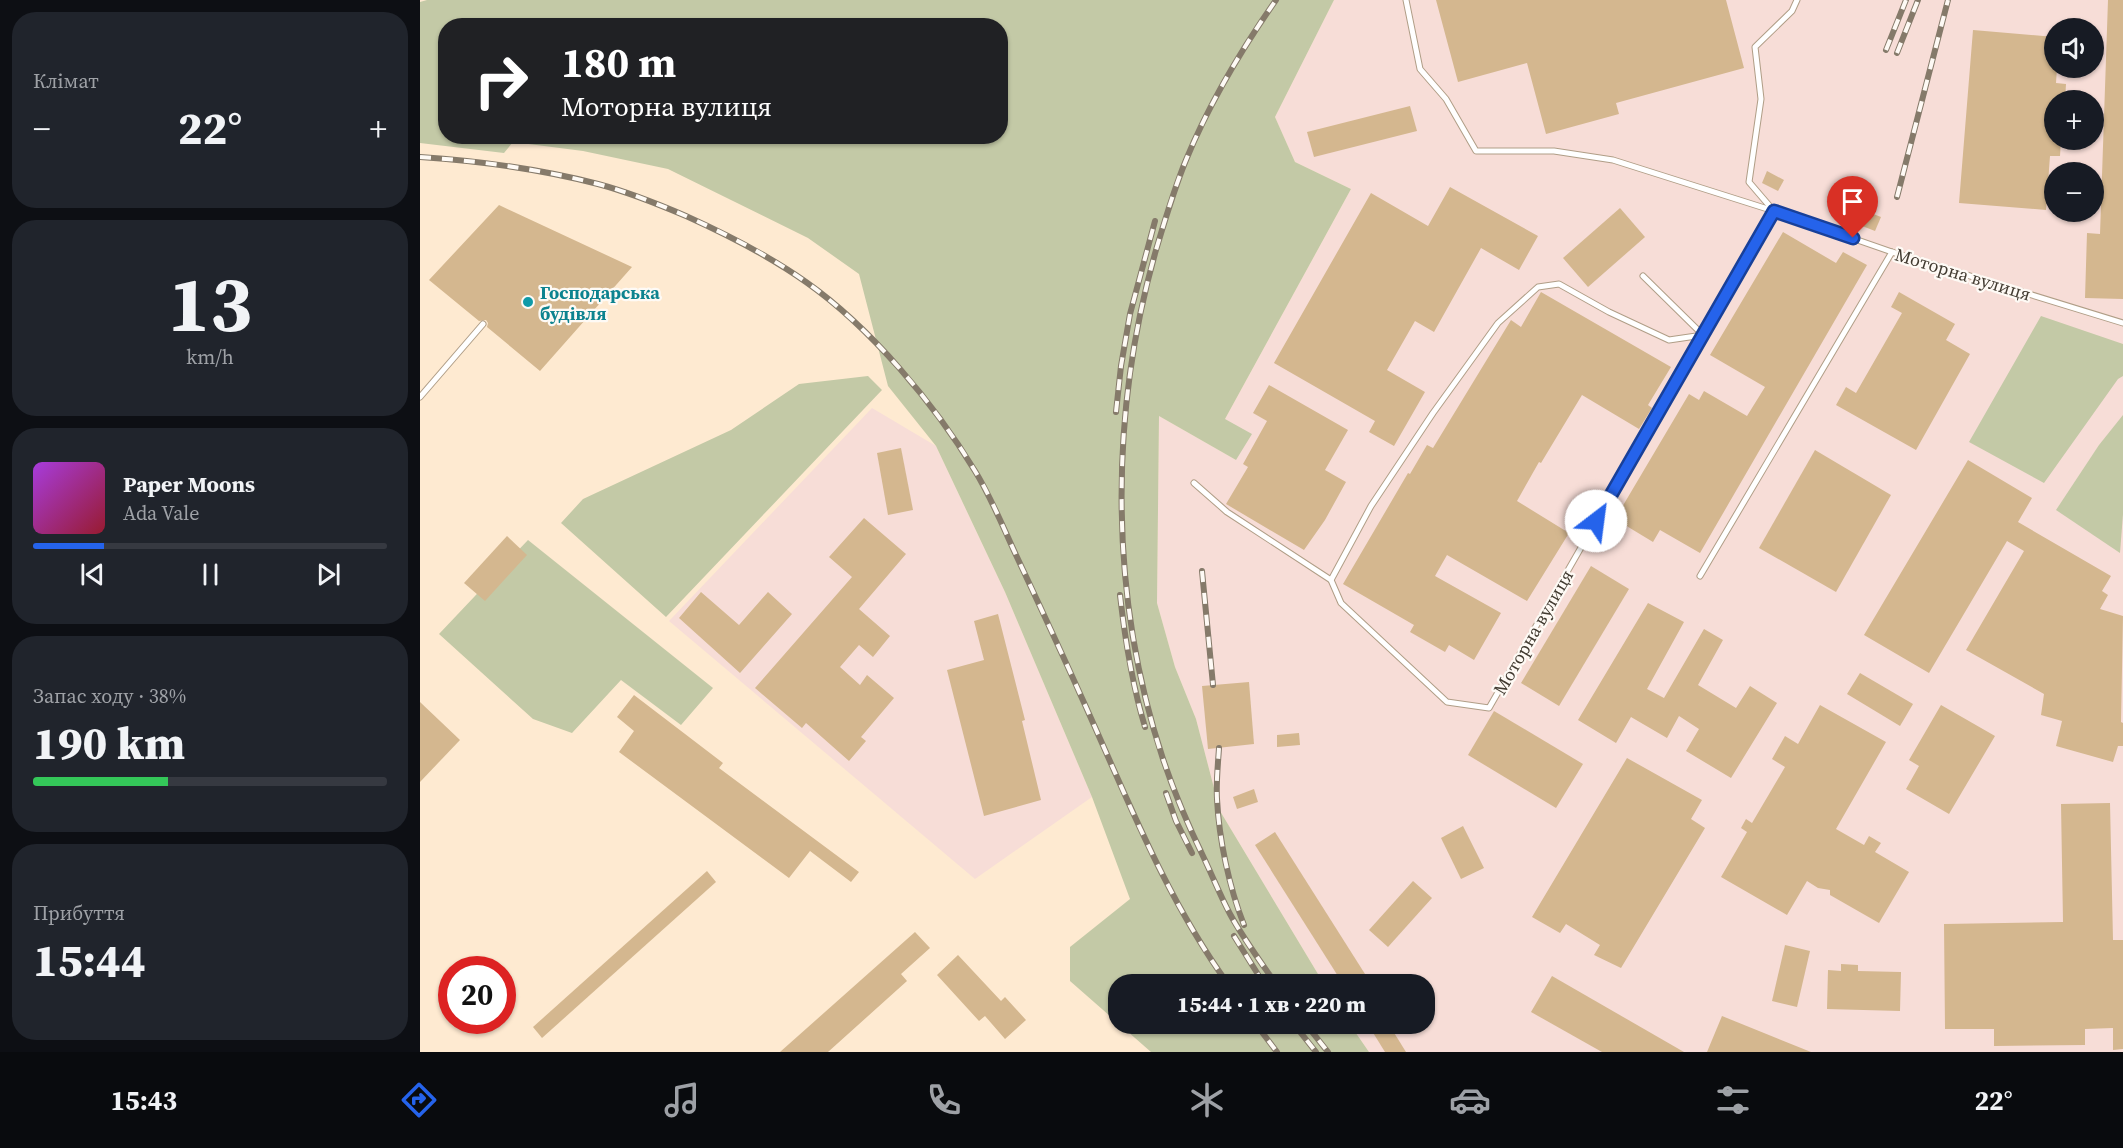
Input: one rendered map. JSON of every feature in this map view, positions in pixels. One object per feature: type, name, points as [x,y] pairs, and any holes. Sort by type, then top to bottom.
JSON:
[{"type":"lane","points":[[1406,0],[1420,69],[1446,99],[1476,151],[1554,151],[1613,160],[1774,211]]},
{"type":"lane","points":[[1774,211],[1749,182],[1761,99],[1755,47],[1792,11],[1797,0]]},
{"type":"lane","name":"Моторна вулиця","points":[[1331,580],[1341,603],[1447,702],[1489,708],[1774,211],[1892,252],[2123,323]]},
{"type":"lane","points":[[1700,576],[1892,252]]},
{"type":"lane","points":[[1643,276],[1703,335]]},
{"type":"lane","points":[[1194,483],[1227,512],[1331,580],[1371,506],[1433,413],[1498,323],[1538,287],[1559,284],[1609,312],[1669,340],[1703,335]]},
{"type":"lane","points":[[420,398],[483,324]]},
{"type":"shaded area","points":[[1334,0],[2123,0],[2123,1052],[1369,1052],[1357,1034],[1435,1034],[1435,974],[1318,974],[1220,811],[1196,719],[1175,667],[1157,603],[1159,416],[1236,460],[1225,419],[1351,189],[1295,162],[1275,117]]},
{"type":"shaded area","points":[[872,408],[936,446],[1005,592],[1092,797],[975,879],[669,621]]},
{"type":"green space","points":[[427,0],[1334,0],[1275,117],[1295,162],[1351,189],[1225,419],[1252,434],[1236,460],[1159,416],[1157,603],[1175,667],[1196,719],[1220,811],[1318,974],[1108,974],[1108,1014],[1070,981],[1070,947],[1130,899],[1092,797],[1005,592],[936,446],[888,386],[859,274],[808,238],[668,169],[583,151],[529,144],[1008,144],[1008,18],[438,18],[438,144],[511,144],[504,153],[420,143],[420,2]]},
{"type":"green space","points":[[2041,316],[2123,344],[2123,376],[2118,379],[2044,483],[1969,442]]},
{"type":"green space","points":[[868,376],[882,390],[666,617],[561,523],[583,499],[731,430],[799,384]]},
{"type":"green space","points":[[2123,415],[2123,514],[2120,553],[2056,510],[2099,445]]},
{"type":"green space","points":[[528,540],[713,688],[681,725],[621,680],[572,733],[533,719],[439,634]]},
{"type":"green space","points":[[1130,1034],[1357,1034],[1369,1052],[1151,1052]]},
{"type":"building","points":[[1436,0],[1726,0],[1744,68],[1616,103],[1619,114],[1546,134],[1527,63],[1458,82]]},
{"type":"building","points":[[2108,0],[2123,0],[2123,299],[2085,298],[2087,233],[2100,234],[2100,222],[2104,222],[2104,117]]},
{"type":"building","points":[[1973,30],[2044,36],[2044,78],[2056,78],[2056,83],[2066,84],[2066,90],[2044,90],[2044,150],[2060,150],[2060,156],[2050,156],[2050,162],[2044,162],[2044,210],[1959,203]]},
{"type":"building","points":[[1410,106],[1417,131],[1314,157],[1307,132]]},
{"type":"building","points":[[1767,171],[1784,180],[1778,191],[1762,183]]},
{"type":"building","points":[[1450,187],[1538,236],[1519,270],[1481,248],[1434,332],[1415,321],[1387,370],[1425,392],[1394,446],[1369,432],[1375,421],[1274,363],[1371,193],[1428,226]]},
{"type":"building","name":"Господарська будівля","points":[[499,205],[632,267],[540,371],[487,327],[486,320],[479,321],[429,280]]},
{"type":"building","points":[[1620,208],[1645,237],[1588,287],[1563,258]]},
{"type":"building","points":[[1863,210],[1881,217],[1875,231],[1857,224]]},
{"type":"building","points":[[1783,232],[1836,263],[1843,252],[1867,265],[1700,553],[1660,530],[1653,542],[1615,519],[1689,394],[1699,400],[1704,391],[1747,416],[1765,387],[1710,355]]},
{"type":"building","points":[[1541,292],[1671,367],[1648,405],[1652,408],[1639,429],[1582,395],[1541,463],[1539,462],[1517,501],[1569,533],[1527,601],[1447,555],[1435,576],[1501,613],[1474,660],[1449,645],[1445,652],[1410,632],[1414,625],[1343,584],[1408,473],[1410,474],[1427,445],[1433,448],[1511,320],[1521,327]]},
{"type":"building","points":[[1899,292],[1955,324],[1946,340],[1970,354],[1916,450],[1836,405],[1846,387],[1856,393],[1902,313],[1891,307]]},
{"type":"building","points":[[1269,385],[1348,430],[1325,470],[1346,482],[1325,520],[1304,550],[1226,504],[1248,467],[1243,464],[1267,421],[1253,413]]},
{"type":"building","points":[[901,448],[913,510],[888,515],[877,453]]},
{"type":"building","points":[[1815,450],[1891,495],[1836,592],[1759,548]]},
{"type":"building","points":[[1968,460],[2032,498],[2018,522],[2111,576],[2102,591],[2108,595],[2100,609],[2123,616],[2121,722],[2123,723],[2123,746],[2118,746],[2113,762],[2056,746],[2062,721],[2041,715],[2044,694],[1966,650],[2024,551],[2007,541],[1929,673],[1864,635]]},
{"type":"building","points":[[864,518],[906,554],[859,609],[890,636],[873,657],[859,645],[840,667],[860,685],[867,675],[894,698],[861,737],[866,741],[849,761],[806,723],[802,728],[755,688],[852,577],[829,557]]},
{"type":"building","points":[[507,536],[527,555],[485,601],[464,583]]},
{"type":"building","points":[[1591,566],[1629,589],[1559,706],[1521,683]]},
{"type":"building","points":[[701,592],[739,625],[768,592],[792,614],[740,673],[679,618]]},
{"type":"building","points":[[1648,603],[1684,622],[1647,689],[1664,698],[1704,629],[1723,640],[1698,685],[1736,708],[1750,686],[1777,703],[1731,778],[1686,751],[1699,729],[1679,716],[1667,738],[1631,717],[1616,743],[1578,720]]},
{"type":"building","points":[[998,614],[1025,720],[1022,721],[1041,800],[984,816],[947,670],[984,660],[974,621]]},
{"type":"building","points":[[1860,673],[1913,704],[1900,726],[1847,694]]},
{"type":"building","points":[[1249,682],[1254,744],[1208,749],[1202,686]]},
{"type":"building","points":[[634,695],[723,763],[719,768],[859,872],[851,882],[810,851],[789,878],[619,752],[634,731],[617,717]]},
{"type":"building","points":[[420,702],[460,740],[420,782]]},
{"type":"building","points":[[1820,705],[1886,742],[1836,829],[1864,845],[1869,836],[1881,843],[1875,852],[1909,872],[1879,923],[1830,895],[1830,890],[1818,888],[1807,881],[1787,915],[1721,877],[1747,832],[1741,828],[1746,819],[1752,823],[1785,767],[1772,759],[1785,736],[1798,744]]},
{"type":"building","points":[[1941,705],[1995,736],[1949,814],[1906,789],[1919,766],[1909,760]]},
{"type":"building","points":[[1494,711],[1583,764],[1556,808],[1468,755]]},
{"type":"building","points":[[1299,733],[1300,745],[1277,747],[1277,735]]},
{"type":"building","points":[[1627,758],[1702,800],[1691,819],[1705,828],[1621,968],[1594,955],[1600,945],[1566,924],[1560,933],[1532,917]]},
{"type":"building","points":[[1254,789],[1258,802],[1237,809],[1233,797]]},
{"type":"building","points":[[2110,803],[2113,940],[2123,940],[2123,1049],[2113,1050],[2113,1028],[2085,1029],[2085,1045],[1994,1046],[1994,1029],[1945,1029],[1944,924],[2063,922],[2061,804]]},
{"type":"building","points":[[1463,826],[1484,868],[1461,879],[1441,838]]},
{"type":"building","points":[[1275,832],[1365,974],[1337,974],[1255,845]]},
{"type":"building","points":[[707,871],[716,882],[542,1038],[533,1027]]},
{"type":"building","points":[[1413,881],[1432,898],[1388,947],[1369,930]]},
{"type":"building","points":[[915,932],[930,948],[901,974],[907,981],[828,1052],[780,1052]]},
{"type":"building","points":[[1785,945],[1810,951],[1797,1007],[1772,1001]]},
{"type":"building","points":[[958,955],[1001,1001],[1005,997],[1026,1020],[1005,1039],[985,1016],[979,1021],[937,975]]},
{"type":"building","points":[[1841,964],[1858,965],[1858,971],[1901,972],[1900,1011],[1827,1009],[1828,970],[1841,971]]},
{"type":"building","points":[[1552,976],[1684,1052],[1602,1052],[1531,1012]]},
{"type":"building","points":[[1722,1016],[1811,1052],[1707,1052]]},
{"type":"building","points":[[1374,1034],[1395,1034],[1406,1052],[1385,1052]]},
{"type":"railway","points":[[1269,974],[1226,907],[1187,820],[1163,759],[1145,697],[1133,634],[1125,570],[1122,505],[1123,441],[1130,376],[1141,313],[1163,227],[1182,171],[1205,118],[1250,38],[1276,0]]},
{"type":"railway","points":[[1886,50],[1906,0]]},
{"type":"railway","points":[[1897,53],[1918,0]]},
{"type":"railway","points":[[1897,197],[1948,0]]},
{"type":"railway","points":[[420,157],[487,163],[554,174],[609,187],[665,207],[732,238],[792,272],[830,300],[877,344],[940,419],[981,481],[1147,844],[1184,915],[1221,974]]},
{"type":"railway","points":[[1116,412],[1130,314],[1155,221]]},
{"type":"railway","points":[[1202,571],[1213,685]]},
{"type":"railway","points":[[1120,595],[1136,694],[1145,727]]},
{"type":"railway","points":[[1219,748],[1217,793],[1220,830],[1229,879],[1244,925]]},
{"type":"railway","points":[[1166,793],[1176,821],[1192,853]]},
{"type":"railway","points":[[1234,936],[1258,974]]},
{"type":"railway","points":[[1263,1034],[1277,1052]]},
{"type":"railway","points":[[1302,1034],[1316,1052]]},
{"type":"railway","points":[[1314,1034],[1328,1052]]},
{"type":"place","name":"Господарська будівля","points":[[528,302]]},
{"type":"route","points":[[1596,521],[1774,211],[1853,238]]}]
